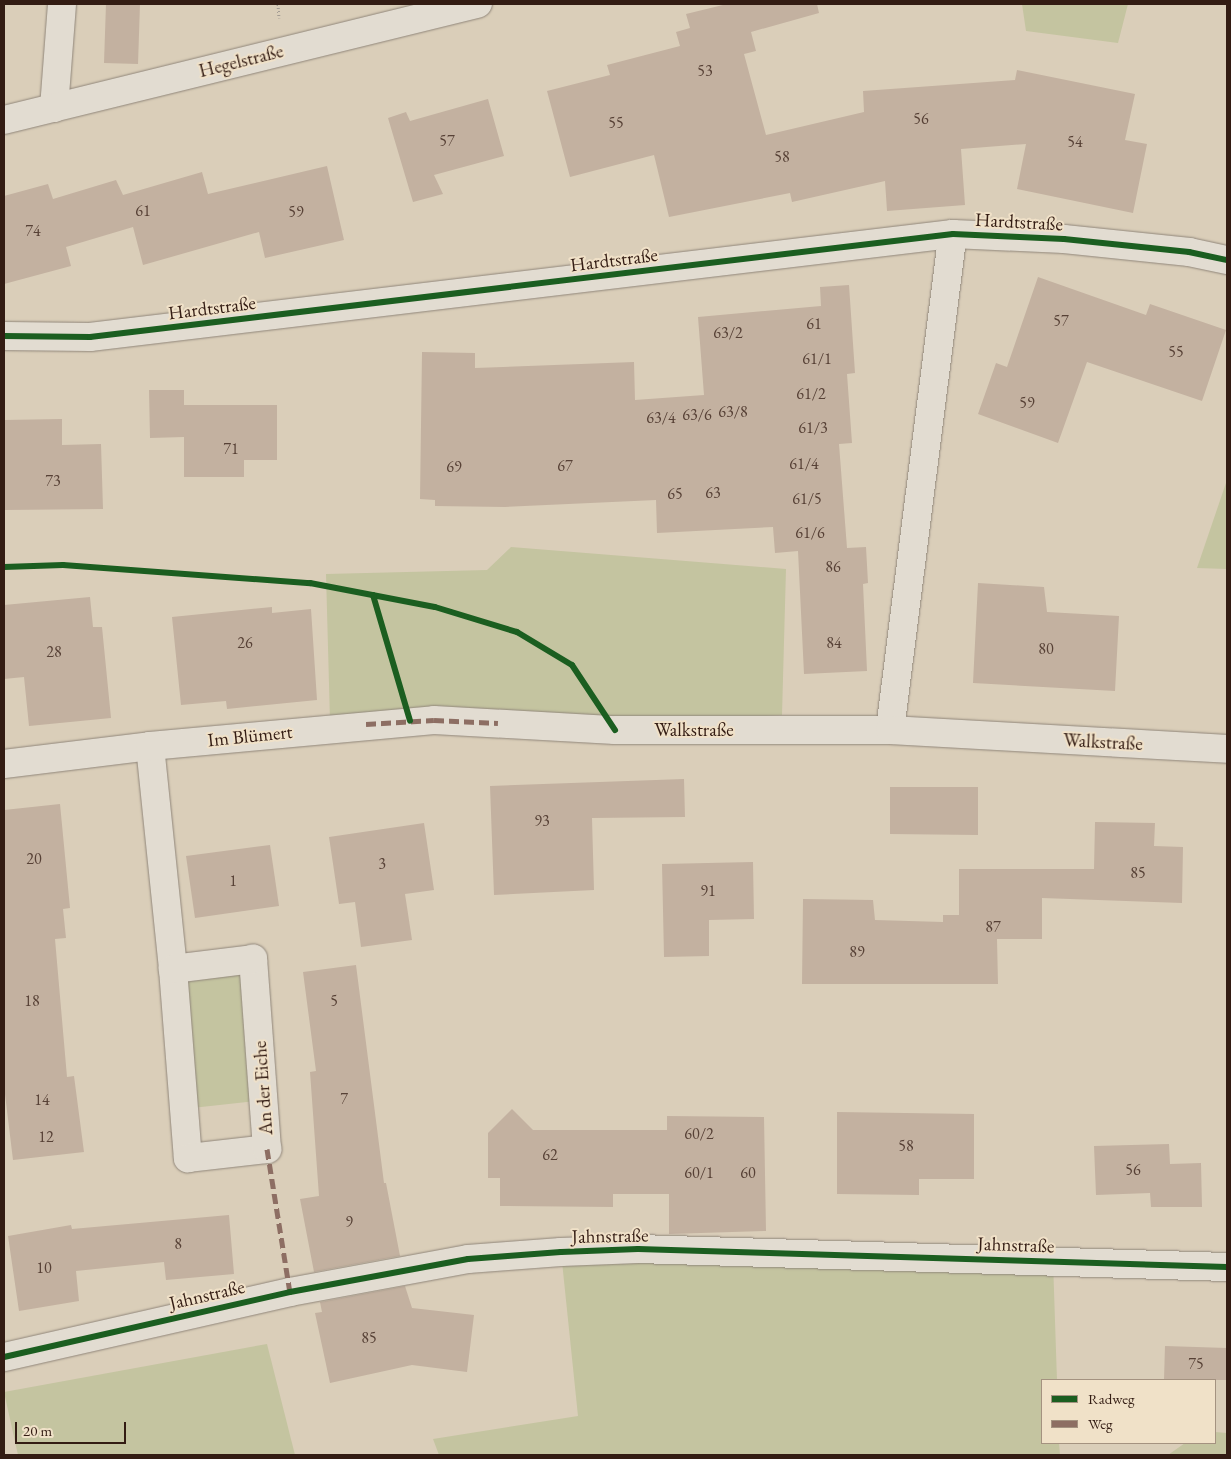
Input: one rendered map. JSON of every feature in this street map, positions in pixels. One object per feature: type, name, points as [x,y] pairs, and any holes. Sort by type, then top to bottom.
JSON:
[{"type":"street","points":[[54,108],[62,4]]},
{"type":"street","name":"Hegelstraße","points":[[4,120],[478,4]]},
{"type":"street","name":"Hardtstraße","points":[[4,336],[90,337],[953,234],[1064,239],[1188,252],[1227,260]]},
{"type":"street","name":"Hardtstraße","points":[[890,730],[953,234]]},
{"type":"street","name":"Im Blümert","points":[[4,764],[150,746],[366,724],[410,721],[498,723]]},
{"type":"street","name":"Walkstraße","points":[[498,723],[615,730],[890,730],[1227,749]]},
{"type":"street","name":"An der Eiche","points":[[150,746],[173,968],[188,1158],[267,1149],[254,959],[173,968]]},
{"type":"street","name":"Jahnstraße","points":[[4,1357],[290,1292],[468,1259],[561,1252],[638,1249],[1227,1267]]},
{"type":"path","points":[[4,567],[63,565],[281,581],[435,606],[517,632],[572,665],[615,730]]},
{"type":"path","points":[[373,595],[410,721]]},
{"type":"green space","points":[[1022,4],[1128,4],[1118,43],[1026,31]]},
{"type":"green space","points":[[1227,480],[1227,569],[1197,568]]},
{"type":"green space","points":[[511,547],[786,569],[782,715],[695,720],[330,721],[326,574],[487,570]]},
{"type":"green space","points":[[246,967],[256,1101],[192,1108],[181,977]]},
{"type":"green space","points":[[561,1252],[1053,1261],[1057,1379],[1041,1379],[1041,1444],[1059,1444],[1060,1455],[439,1455],[433,1439],[578,1416]]},
{"type":"green space","points":[[267,1344],[295,1455],[18,1455],[4,1392]]},
{"type":"green space","points":[[1216,1432],[1227,1433],[1227,1455],[1168,1455],[1184,1444],[1216,1444]]},
{"type":"building","points":[[106,4],[140,4],[138,64],[104,63]]},
{"type":"building","points":[[727,4],[817,4],[819,13],[751,32],[756,51],[744,54],[766,135],[864,112],[863,91],[1015,80],[1017,70],[1135,94],[1125,140],[1147,144],[1133,213],[1017,189],[1026,144],[961,149],[965,205],[887,211],[885,181],[792,202],[790,193],[669,217],[654,155],[570,177],[547,91],[610,75],[607,65],[680,46],[676,32],[690,28],[686,14]]},
{"type":"building","points":[[488,99],[504,156],[434,175],[443,194],[413,202],[388,118],[406,112],[410,121]]},
{"type":"building","points":[[327,166],[344,240],[265,258],[259,232],[143,265],[133,227],[66,247],[71,266],[4,284],[4,196],[48,184],[53,199],[116,180],[123,195],[202,172],[208,194]]},
{"type":"building","points":[[1038,277],[1146,315],[1150,304],[1226,330],[1202,401],[1087,362],[1058,443],[978,414],[996,363],[1007,367]]},
{"type":"building","points":[[849,285],[855,373],[847,374],[852,443],[839,444],[847,548],[866,547],[868,583],[863,584],[867,671],[804,674],[798,551],[775,553],[773,527],[657,533],[656,500],[505,507],[435,506],[435,500],[420,499],[422,352],[475,353],[475,368],[634,362],[635,400],[704,395],[698,317],[821,306],[820,287]]},
{"type":"building","points":[[149,390],[184,390],[184,405],[277,405],[277,460],[244,460],[244,477],[184,477],[184,437],[150,438]]},
{"type":"building","points":[[62,419],[62,445],[101,444],[103,509],[5,510],[4,420]]},
{"type":"building","points":[[978,583],[1044,587],[1047,612],[1119,616],[1115,691],[973,683]]},
{"type":"building","points":[[90,597],[93,627],[102,627],[111,718],[29,726],[24,677],[4,679],[4,605]]},
{"type":"building","points":[[272,607],[272,613],[311,609],[317,700],[227,709],[226,701],[181,705],[172,617]]},
{"type":"building","points":[[684,779],[685,817],[592,818],[594,890],[494,895],[490,786]]},
{"type":"building","points":[[890,787],[978,787],[978,835],[890,834]]},
{"type":"building","points":[[60,804],[70,908],[63,909],[66,938],[55,939],[67,1077],[74,1076],[84,1152],[13,1160],[4,1086],[4,810]]},
{"type":"building","points":[[1095,822],[1155,823],[1154,846],[1183,847],[1182,903],[1042,898],[1042,939],[997,939],[998,984],[802,984],[803,899],[873,900],[875,920],[943,922],[943,915],[959,915],[959,869],[1094,869]]},
{"type":"building","points":[[424,823],[434,890],[405,894],[412,940],[361,947],[355,902],[339,904],[329,837]]},
{"type":"building","points":[[270,845],[279,906],[195,918],[186,856]]},
{"type":"building","points":[[753,862],[754,919],[709,920],[709,956],[664,957],[662,864]]},
{"type":"building","points":[[356,965],[384,1183],[386,1183],[400,1256],[314,1272],[300,1199],[319,1196],[310,1072],[316,1071],[303,972]]},
{"type":"building","points":[[512,1109],[533,1130],[667,1130],[667,1116],[764,1117],[766,1231],[669,1234],[669,1194],[613,1194],[613,1207],[500,1206],[500,1178],[488,1178],[488,1133]]},
{"type":"building","points":[[837,1112],[974,1114],[974,1179],[919,1179],[919,1195],[837,1194]]},
{"type":"building","points":[[1169,1144],[1170,1164],[1201,1163],[1202,1207],[1151,1207],[1150,1193],[1096,1195],[1094,1146]]},
{"type":"building","points":[[229,1215],[234,1274],[166,1280],[164,1262],[76,1271],[79,1301],[19,1311],[8,1236],[71,1225],[72,1229]]},
{"type":"building","points":[[405,1286],[412,1308],[474,1315],[467,1372],[412,1365],[330,1383],[315,1313],[322,1312],[320,1302]]},
{"type":"building","points":[[1165,1346],[1227,1348],[1227,1380],[1164,1379]]},
{"type":"marked path","points":[[366,724],[434,720],[498,723]]},
{"type":"marked path","points":[[267,1149],[290,1292]]},
{"type":"cycle path","points":[[4,336],[90,337],[953,234],[1064,239],[1189,252],[1227,260]]},
{"type":"cycle path","points":[[4,567],[63,565],[310,583],[435,607],[517,632],[572,665],[615,730]]},
{"type":"cycle path","points":[[373,595],[410,721]]},
{"type":"cycle path","points":[[4,1357],[290,1292],[468,1259],[561,1252],[638,1249],[1227,1267]]}]
